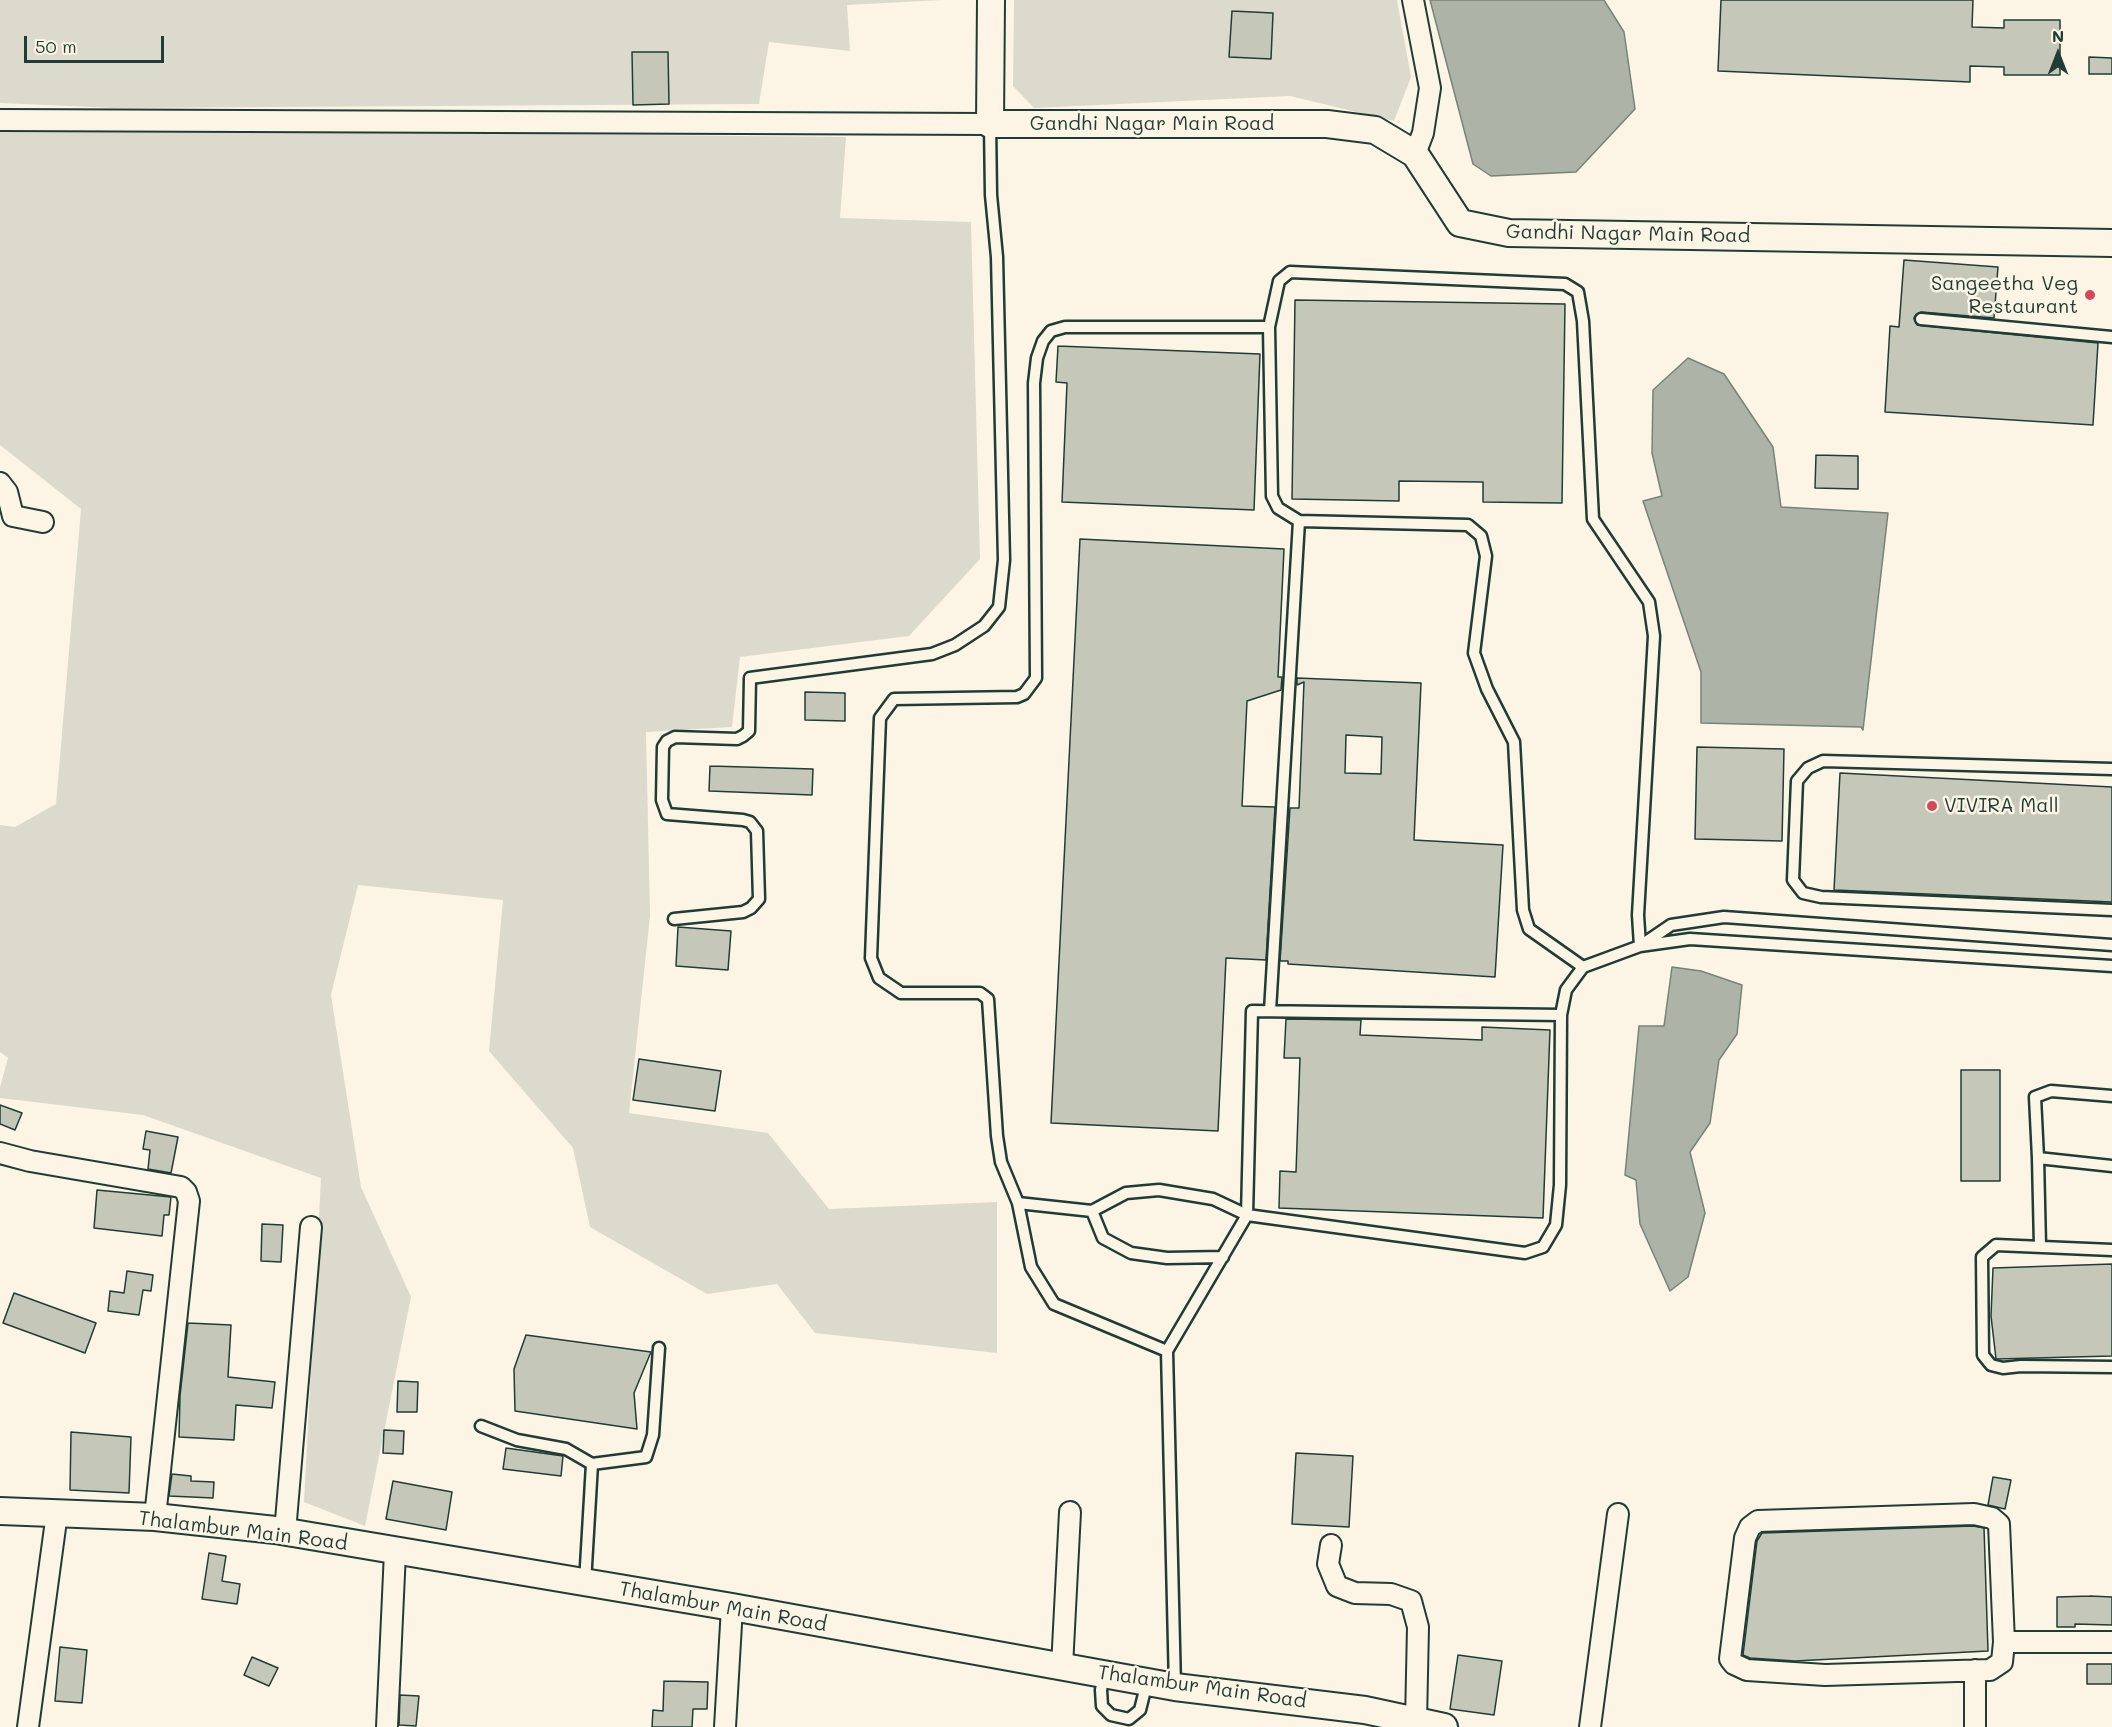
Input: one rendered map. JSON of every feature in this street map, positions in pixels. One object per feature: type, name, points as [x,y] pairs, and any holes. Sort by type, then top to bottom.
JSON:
[{"type":"street","points":[[0,120],[990,124],[991,0]]},
{"type":"street","points":[[1413,0],[1430,88],[1423,133],[1415,154]]},
{"type":"street","name":"Gandhi Nagar Main Road","points":[[990,124],[1327,124],[1375,130],[1415,154],[1460,223],[1509,234],[2112,243]]},
{"type":"street","points":[[0,483],[7,492],[13,516],[43,522]]},
{"type":"street","points":[[0,1153],[30,1161],[181,1187],[186,1192],[189,1201],[156,1517]]},
{"type":"street","points":[[285,1532],[310,1227]]},
{"type":"street","name":"Thalambur Main Road","points":[[0,1511],[156,1517],[285,1532],[732,1607],[1175,1687],[1365,1710],[1443,1727]]},
{"type":"street","points":[[1062,1666],[1070,1512]]},
{"type":"street","points":[[28,1727],[57,1513]]},
{"type":"street","points":[[1590,1727],[1618,1514]]},
{"type":"street","points":[[1974,1514],[1992,1518],[1999,1524],[2004,1642],[2002,1662],[1990,1670],[1825,1675],[1747,1670],[1734,1664],[1730,1659],[1745,1538],[1750,1527],[1758,1521],[1974,1514]]},
{"type":"street","points":[[1331,1545],[1328,1564],[1337,1586],[1354,1593],[1391,1593],[1411,1601],[1418,1627],[1416,1721]]},
{"type":"street","points":[[387,1727],[395,1552]]},
{"type":"street","points":[[725,1727],[732,1607]]},
{"type":"street","points":[[2004,1642],[2112,1642]]},
{"type":"street","points":[[1975,1670],[1976,1727]]},
{"type":"lane","points":[[674,919],[743,912],[751,908],[759,899],[757,831],[750,822],[743,820],[667,814],[662,800],[663,747],[667,741],[675,737],[737,739],[749,732],[750,678],[932,654],[955,645],[984,626],[999,607],[1004,548],[997,257],[991,195],[990,124]]},
{"type":"lane","points":[[1583,967],[1529,929],[1524,910],[1514,742],[1487,689],[1474,653],[1486,556],[1481,536],[1468,525],[1299,521],[1278,508],[1272,496],[1269,327],[1279,281],[1290,272],[1565,284],[1578,292],[1583,321],[1593,519],[1649,602],[1654,636],[1638,915],[1640,946]]},
{"type":"lane","points":[[1921,319],[2112,337]]},
{"type":"lane","points":[[1167,1351],[1054,1304],[1031,1267],[1018,1203],[1001,1162],[997,1136],[988,999],[980,993],[901,993],[879,978],[871,958],[880,718],[894,699],[1017,697],[1024,694],[1036,678],[1034,382],[1037,358],[1043,341],[1052,331],[1065,327],[1269,327]]},
{"type":"lane","points":[[1270,1011],[1299,521]]},
{"type":"lane","points":[[2112,769],[1823,761],[1808,768],[1797,781],[1793,880],[1803,894],[1821,897],[2112,910]]},
{"type":"lane","points":[[1640,946],[1671,925],[1724,917],[2112,945]]},
{"type":"lane","points":[[1018,1203],[1092,1211],[1126,1193],[1159,1190],[1214,1199],[1247,1215],[1525,1253],[1543,1247],[1556,1225],[1560,1185],[1561,1016],[1566,990],[1583,967],[1640,946],[1690,939],[2112,966]]},
{"type":"lane","points":[[1175,1687],[1167,1351],[1200,1291],[1247,1215],[1252,1011],[1561,1016]]},
{"type":"lane","points":[[2040,1246],[2035,1097],[2050,1091],[2112,1096]]},
{"type":"lane","points":[[2038,1158],[2112,1166]]},
{"type":"lane","points":[[1092,1211],[1103,1238],[1131,1253],[1167,1258],[1222,1257]]},
{"type":"lane","points":[[2112,1250],[1996,1245],[1982,1257],[1983,1355],[1991,1365],[2003,1368],[2021,1366],[2112,1367]]},
{"type":"lane","points":[[481,1426],[517,1440],[566,1449],[592,1464],[646,1457],[653,1435],[659,1348]]},
{"type":"lane","points":[[585,1583],[592,1464]]},
{"type":"lane","points":[[1104,1674],[1101,1690],[1102,1706],[1111,1716],[1129,1719],[1140,1710],[1147,1682]]},
{"type":"shaded area","points":[[0,0],[942,0],[847,5],[850,51],[769,42],[759,104],[114,108],[0,103]]},
{"type":"shaded area","points":[[1014,0],[1397,0],[1411,77],[1394,121],[1290,96],[1034,108],[1013,86]]},
{"type":"shaded area","points":[[1430,0],[1604,0],[1624,32],[1635,109],[1576,172],[1491,176],[1473,164]]},
{"type":"shaded area","points":[[0,129],[846,137],[840,218],[971,222],[980,559],[909,636],[740,657],[732,727],[646,732],[650,916],[629,1113],[768,1133],[829,1209],[997,1202],[997,1353],[815,1333],[777,1284],[707,1294],[590,1227],[573,1148],[489,1051],[503,900],[358,885],[331,995],[361,1187],[411,1297],[365,1526],[304,1502],[321,1178],[143,1115],[0,1098],[0,1087],[8,1058],[0,1052],[0,825],[15,827],[56,804],[81,509],[0,445]]},
{"type":"shaded area","points":[[1688,358],[1724,374],[1773,447],[1781,507],[1888,513],[1863,730],[1861,727],[1701,723],[1701,672],[1643,501],[1662,496],[1652,453],[1653,390]]},
{"type":"shaded area","points":[[1672,967],[1701,971],[1742,985],[1737,1034],[1719,1060],[1710,1123],[1690,1152],[1705,1213],[1688,1277],[1670,1291],[1640,1224],[1636,1180],[1625,1175],[1639,1026],[1664,1026]]},
{"type":"building","points":[[1721,0],[1973,0],[1972,27],[2004,28],[2004,20],[2060,20],[2060,75],[2004,75],[2004,67],[1970,66],[1970,82],[1718,71]]},
{"type":"building","points":[[1232,11],[1273,13],[1271,59],[1229,57]]},
{"type":"building","points":[[632,52],[668,52],[669,104],[633,105]]},
{"type":"building","points":[[2089,57],[2112,58],[2112,74],[2089,74]]},
{"type":"building","points":[[1904,260],[1998,267],[1994,318],[1921,312],[1914,318],[1917,325],[2098,343],[2093,425],[1885,412],[1890,326],[1899,327]]},
{"type":"building","points":[[1295,300],[1565,304],[1562,503],[1483,502],[1483,482],[1399,481],[1399,501],[1292,499]]},
{"type":"building","points":[[1058,346],[1260,354],[1254,510],[1062,502],[1067,383],[1056,382]]},
{"type":"building","points":[[1816,455],[1858,456],[1858,489],[1815,488]]},
{"type":"building","points":[[1080,539],[1284,549],[1278,677],[1282,677],[1281,690],[1247,701],[1242,806],[1275,807],[1266,960],[1226,958],[1218,1131],[1051,1123]]},
{"type":"building","points":[[1297,678],[1421,683],[1414,840],[1503,845],[1495,977],[1288,964],[1288,961],[1280,961],[1290,808],[1299,808],[1304,682],[1297,685]],"holes":[[[1346,735],[1382,737],[1381,774],[1345,773]]]},
{"type":"building","points":[[805,692],[845,693],[845,721],[805,720]]},
{"type":"building","points":[[1697,747],[1784,749],[1782,841],[1695,839]]},
{"type":"building","points":[[710,766],[813,769],[812,795],[709,791]]},
{"type":"building","points":[[1840,773],[2112,787],[2112,902],[1834,890]]},
{"type":"building","points":[[678,927],[731,931],[728,970],[676,966]]},
{"type":"building","points":[[1286,1019],[1361,1020],[1360,1035],[1482,1040],[1482,1027],[1550,1030],[1543,1218],[1279,1208],[1280,1171],[1296,1172],[1300,1058],[1284,1058]]},
{"type":"building","points":[[639,1059],[721,1071],[715,1111],[633,1100]]},
{"type":"building","points":[[1961,1070],[2000,1070],[2000,1181],[1961,1181]]},
{"type":"building","points":[[0,1105],[22,1113],[15,1130],[0,1124]]},
{"type":"building","points":[[146,1131],[178,1137],[171,1173],[148,1169],[150,1150],[143,1149]]},
{"type":"building","points":[[97,1190],[171,1197],[169,1215],[164,1215],[162,1236],[94,1228]]},
{"type":"building","points":[[262,1224],[283,1225],[281,1262],[261,1261]]},
{"type":"building","points":[[2112,1264],[2112,1356],[1996,1359],[1991,1316],[1993,1268]]},
{"type":"building","points":[[127,1271],[153,1275],[151,1291],[143,1290],[139,1315],[108,1311],[110,1291],[124,1293]]},
{"type":"building","points":[[14,1293],[96,1323],[85,1353],[3,1323]]},
{"type":"building","points":[[188,1323],[231,1325],[228,1377],[275,1382],[272,1408],[236,1405],[234,1440],[179,1437],[180,1396]]},
{"type":"building","points":[[526,1335],[651,1352],[634,1393],[637,1429],[515,1411],[514,1369]]},
{"type":"building","points":[[398,1381],[418,1382],[417,1412],[397,1412]]},
{"type":"building","points":[[384,1430],[404,1431],[403,1454],[383,1453]]},
{"type":"building","points":[[71,1432],[131,1437],[129,1493],[70,1490]]},
{"type":"building","points":[[506,1448],[563,1456],[561,1476],[503,1469]]},
{"type":"building","points":[[1296,1453],[1353,1456],[1349,1527],[1292,1524]]},
{"type":"building","points":[[172,1474],[191,1476],[191,1481],[214,1482],[213,1498],[169,1496]]},
{"type":"building","points":[[1993,1477],[2011,1480],[2005,1509],[1988,1505]]},
{"type":"building","points":[[393,1481],[452,1492],[446,1530],[386,1519]]},
{"type":"building","points":[[1973,1526],[1984,1528],[1988,1651],[1795,1661],[1750,1658],[1743,1655],[1757,1541],[1762,1533]]},
{"type":"building","points":[[209,1553],[226,1556],[222,1581],[240,1584],[237,1604],[202,1599]]},
{"type":"building","points":[[2057,1597],[2112,1597],[2112,1625],[2075,1624],[2075,1627],[2057,1627]]},
{"type":"building","points":[[60,1647],[87,1650],[82,1703],[55,1701]]},
{"type":"building","points":[[1458,1655],[1502,1661],[1494,1715],[1450,1709]]},
{"type":"building","points":[[252,1657],[278,1668],[269,1686],[244,1675]]},
{"type":"building","points":[[2087,1664],[2112,1664],[2112,1684],[2087,1684]]},
{"type":"building","points":[[664,1681],[708,1682],[707,1709],[693,1709],[692,1727],[652,1727],[653,1710],[663,1711]]},
{"type":"building","points":[[400,1695],[419,1696],[416,1726],[399,1725]]},
{"type":"place","name":"Sangeetha Veg Restaurant","points":[[2090,295]]},
{"type":"place","name":"VIVIRA Mall","points":[[1932,806]]}]
